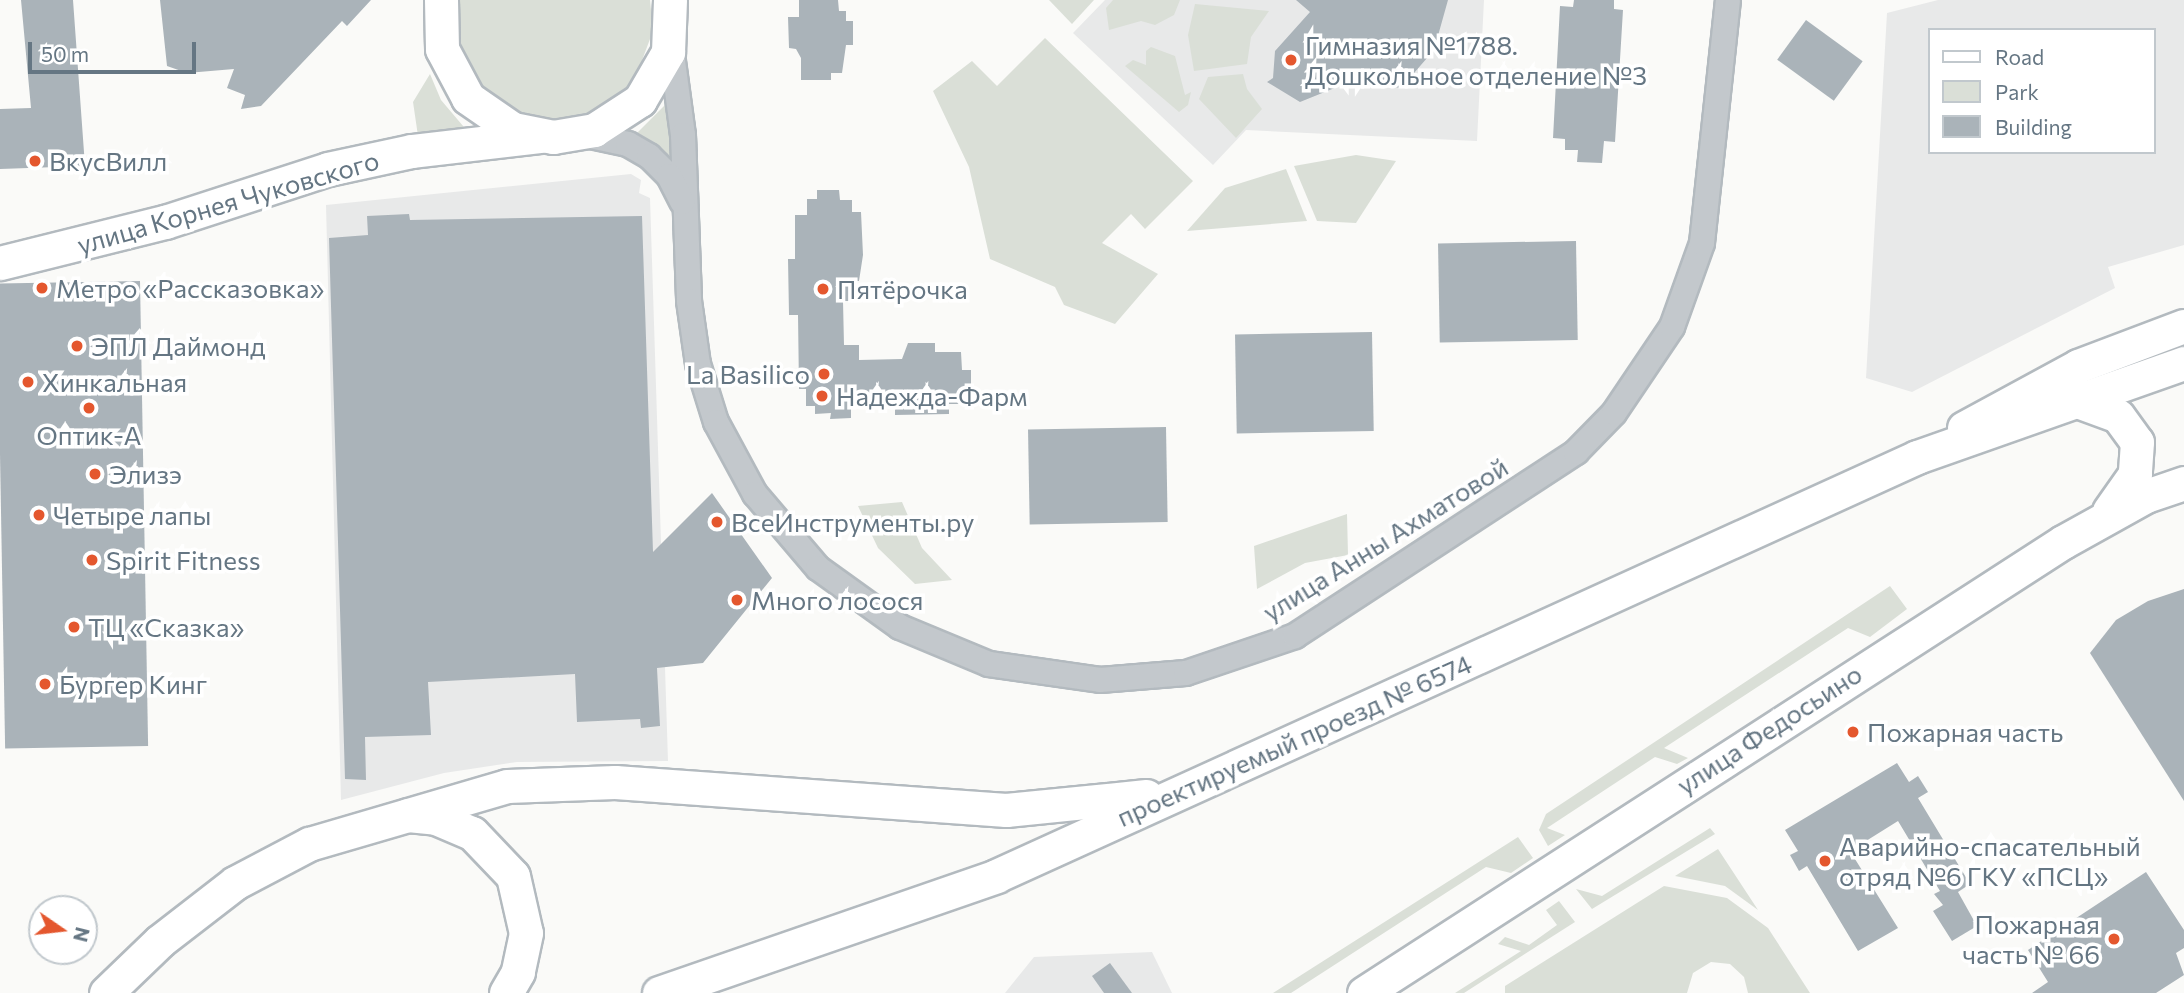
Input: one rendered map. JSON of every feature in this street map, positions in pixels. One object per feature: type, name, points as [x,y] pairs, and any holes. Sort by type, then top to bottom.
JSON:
[{"type":"main road","name":"улица Корнея Чуковского","points":[[441,0],[442,49],[459,87],[488,116],[540,136]]},
{"type":"main road","name":"улица Корнея Чуковского","points":[[0,263],[176,219],[328,169],[412,151],[540,136],[581,134],[607,125],[640,100],[663,66],[672,16]]},
{"type":"main road","name":"проектируемый проезд № 6574","points":[[1917,457],[2022,393],[2184,326]]},
{"type":"main road","name":"проектируемый проезд № 6574","points":[[659,993],[996,876],[1917,457],[2180,366]]},
{"type":"main road","points":[[2080,402],[2118,416],[2137,442],[2136,474],[2126,495],[2103,518]]},
{"type":"main road","name":"улица Федосьино","points":[[1364,993],[2103,518],[2179,482]]},
{"type":"main road","points":[[106,993],[160,941],[235,883],[309,844],[507,786],[561,782],[1006,810],[1183,791]]},
{"type":"main road","points":[[405,815],[436,818],[472,833],[513,876],[526,933],[517,972],[506,993]]},
{"type":"street","name":"улица Анны Ахматовой","points":[[672,16],[683,135],[689,301],[703,388],[755,494],[818,568],[900,627],[989,664],[1100,681],[1186,673],[1256,653],[1324,619],[1576,452],[1614,413],[1672,327],[1702,243],[1728,0]]},
{"type":"street","name":"улица Анны Ахматовой","points":[[581,134],[628,145],[649,156],[669,176],[685,209]]},
{"type":"shaded area","name":"Гимназия №1788. Дошкольное отделение №3","points":[[1105,0],[1484,0],[1477,141],[1246,130],[1213,165],[1073,33]]},
{"type":"shaded area","points":[[1938,0],[2184,0],[2184,245],[2108,267],[2115,288],[1912,392],[1866,378],[1887,13]]},
{"type":"shaded area","points":[[631,174],[641,180],[639,193],[650,198],[668,761],[517,762],[444,773],[341,800],[326,205]]},
{"type":"shaded area","points":[[1152,952],[1172,993],[1005,993],[1034,957]]},
{"type":"green space","points":[[460,0],[650,0],[653,31],[635,79],[618,98],[597,112],[547,121],[521,115],[480,86],[458,40]]},
{"type":"green space","points":[[1049,0],[1094,0],[1072,24]]},
{"type":"green space","points":[[1113,0],[1180,0],[1174,15],[1155,25],[1141,21],[1109,30],[1106,8]]},
{"type":"green space","points":[[1195,4],[1269,11],[1251,37],[1247,64],[1194,71],[1188,35]]},
{"type":"green space","points":[[1045,38],[1193,181],[1145,229],[1131,214],[1102,243],[1158,274],[1115,324],[1064,305],[1055,287],[990,259],[969,167],[933,91],[972,61],[997,86]]},
{"type":"green space","points":[[1151,47],[1175,56],[1185,95],[1191,92],[1188,105],[1179,112],[1125,66],[1133,60],[1146,65],[1146,51]]},
{"type":"green space","points":[[430,74],[441,100],[469,133],[418,136],[413,102]]},
{"type":"green space","points":[[1243,74],[1247,89],[1262,109],[1236,138],[1199,99],[1208,77]]},
{"type":"green space","points":[[669,101],[673,157],[633,137]]},
{"type":"green space","points":[[1356,155],[1396,161],[1356,223],[1317,221],[1294,166]]},
{"type":"green space","points":[[1286,169],[1307,221],[1187,231],[1225,188]]},
{"type":"green space","points":[[902,502],[922,548],[952,580],[915,584],[878,548],[858,506]]},
{"type":"green space","points":[[1347,514],[1348,555],[1305,563],[1257,589],[1254,546]]},
{"type":"green space","points":[[1890,586],[1907,609],[1870,637],[1848,628],[1664,748],[1688,758],[1677,764],[1655,757],[1547,828],[1565,835],[1548,846],[1539,830],[1546,814]]},
{"type":"green space","points":[[1710,828],[1715,834],[1592,909],[1576,889],[1602,896]]},
{"type":"green space","points":[[1518,837],[1533,858],[1511,873],[1486,867],[1291,993],[1273,993]]},
{"type":"green space","points":[[1718,849],[1758,910],[1725,886],[1675,876]]},
{"type":"green space","points":[[1664,886],[1727,898],[1768,928],[1810,993],[1748,993],[1744,977],[1730,964],[1711,962],[1693,973],[1687,993],[1505,993],[1505,986]]},
{"type":"green space","points":[[1559,901],[1575,922],[1464,993],[1455,993],[1521,951],[1498,944],[1505,937],[1529,945],[1557,925],[1546,910]]},
{"type":"building","points":[[21,0],[73,0],[85,166],[0,169],[0,109],[31,108]]},
{"type":"building","points":[[160,0],[371,0],[347,26],[342,21],[261,106],[241,109],[245,95],[227,88],[234,69],[187,73],[167,66]]},
{"type":"building","points":[[799,0],[838,0],[839,11],[846,11],[846,21],[853,21],[853,45],[846,45],[842,73],[831,73],[831,80],[801,80],[801,58],[796,49],[789,48],[788,17],[799,17]]},
{"type":"building","points":[[1296,0],[1448,0],[1434,50],[1401,88],[1352,81],[1300,102],[1267,82],[1273,78],[1275,51],[1310,12]]},
{"type":"building","points":[[1574,0],[1614,0],[1614,9],[1623,10],[1615,142],[1604,141],[1602,163],[1577,162],[1578,150],[1565,150],[1565,139],[1553,138],[1560,6],[1573,7]]},
{"type":"building","points":[[1806,20],[1863,61],[1834,101],[1777,60]]},
{"type":"building","points":[[817,190],[839,190],[840,200],[852,200],[852,212],[861,212],[863,255],[859,281],[849,281],[849,301],[843,301],[844,345],[859,345],[859,360],[902,359],[908,343],[935,343],[935,352],[961,352],[962,370],[971,370],[971,404],[949,404],[949,414],[895,415],[895,405],[851,406],[851,418],[830,419],[831,413],[815,414],[815,406],[806,406],[806,389],[799,389],[798,315],[789,315],[788,259],[795,259],[795,215],[807,215],[807,199],[817,199]]},
{"type":"building","points":[[409,214],[410,220],[642,216],[653,552],[712,493],[772,578],[703,663],[657,668],[660,726],[641,728],[640,719],[577,722],[575,674],[428,682],[431,735],[365,737],[366,780],[345,779],[329,238],[368,235],[367,216]]},
{"type":"building","points":[[1576,241],[1578,340],[1440,342],[1438,243]]},
{"type":"building","name":"ТЦ «Сказка»","points":[[140,281],[148,746],[5,748],[0,283]]},
{"type":"building","points":[[1372,332],[1374,431],[1237,433],[1235,334]]},
{"type":"building","points":[[1166,427],[1168,522],[1030,524],[1028,429]]},
{"type":"building","points":[[2184,589],[2184,801],[2090,653],[2116,620],[2148,601]]},
{"type":"building","name":"Аварийно-спасательный отряд №6 ГКУ «ПСЦ»","points":[[1897,763],[1909,782],[1918,776],[1928,792],[1918,798],[1970,884],[1958,892],[1977,926],[1952,941],[1933,911],[1943,905],[1934,894],[1940,891],[1898,821],[1850,851],[1898,928],[1858,951],[1807,866],[1799,871],[1790,855],[1798,851],[1785,830]]},
{"type":"building","name":"Пожарная часть № 66","points":[[2146,872],[2184,930],[2184,948],[2176,953],[2184,975],[2156,993],[2032,993],[2048,982],[2028,950]]},
{"type":"building","points":[[1110,963],[1132,993],[1104,993],[1092,976]]},
{"type":"place","name":"Гимназия №1788. Дошкольное отделение №3","points":[[1291,60]]},
{"type":"place","name":"ВкусВилл","points":[[35,161]]},
{"type":"place","name":"Метро «Рассказовка»","points":[[42,288]]},
{"type":"place","name":"Пятёрочка","points":[[823,289]]},
{"type":"place","name":"ЭПЛ Даймонд","points":[[77,346]]},
{"type":"place","name":"La Basilico","points":[[824,374]]},
{"type":"place","name":"Хинкальная","points":[[28,382]]},
{"type":"place","name":"Надежда-Фарм","points":[[822,396]]},
{"type":"place","name":"Оптик-А","points":[[89,408]]},
{"type":"place","name":"Элизэ","points":[[95,474]]},
{"type":"place","name":"Четыре лапы","points":[[39,515]]},
{"type":"place","name":"ВсеИнструменты.ру","points":[[717,522]]},
{"type":"place","name":"Spirit Fitness","points":[[92,560]]},
{"type":"place","name":"Много лосося","points":[[737,600]]},
{"type":"place","name":"ТЦ «Сказка»","points":[[74,627]]},
{"type":"place","name":"Бургер Кинг","points":[[45,684]]},
{"type":"place","name":"Пожарная часть","points":[[1853,732]]},
{"type":"place","name":"Аварийно-спасательный отряд №6 ГКУ «ПСЦ»","points":[[1825,861]]},
{"type":"place","name":"Пожарная часть № 66","points":[[2114,939]]}]
